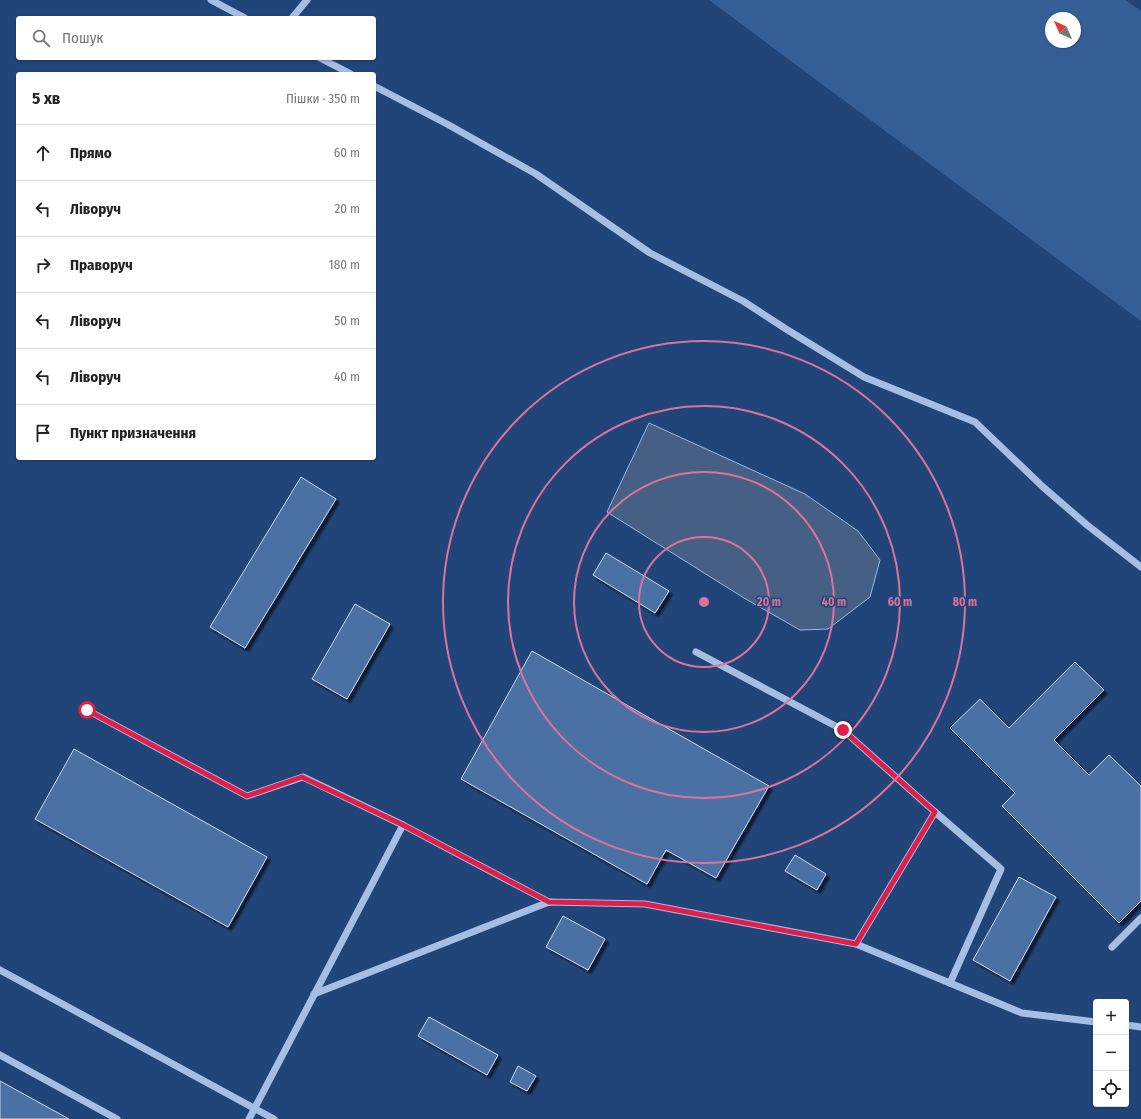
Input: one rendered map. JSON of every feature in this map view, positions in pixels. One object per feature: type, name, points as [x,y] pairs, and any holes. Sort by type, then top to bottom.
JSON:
[{"type":"lane","points":[[211,0],[240,16]]},
{"type":"lane","points":[[294,16],[307,0]]},
{"type":"lane","points":[[324,60],[347,72]]},
{"type":"lane","points":[[376,87],[447,124],[536,174],[650,253],[743,301],[864,377],[975,422],[1043,487],[1087,525],[1141,567]]},
{"type":"lane","points":[[696,652],[843,730],[1001,870],[950,983]]},
{"type":"lane","points":[[87,710],[247,796],[302,777],[403,825],[549,902]]},
{"type":"lane","points":[[856,944],[935,812]]},
{"type":"lane","points":[[248,1119],[403,825]]},
{"type":"lane","points":[[314,994],[549,902],[645,904],[856,944],[1022,1014],[1093,1022]]},
{"type":"lane","points":[[1112,947],[1141,918]]},
{"type":"lane","points":[[0,970],[274,1119]]},
{"type":"lane","points":[[1129,1025],[1141,1027]]},
{"type":"lane","points":[[0,1055],[117,1119]]},
{"type":"shaded area","points":[[709,0],[1126,0],[1141,11],[1141,321]]},
{"type":"shaded area","points":[[649,423],[805,494],[858,531],[880,560],[870,597],[828,629],[800,630],[744,598],[607,512]]},
{"type":"building","points":[[301,477],[336,499],[245,648],[210,627]]},
{"type":"building","points":[[606,553],[669,591],[655,613],[593,575]]},
{"type":"building","points":[[355,604],[390,624],[347,699],[312,679]]},
{"type":"building","points":[[532,651],[769,786],[716,878],[666,850],[647,884],[461,779]]},
{"type":"building","points":[[1075,662],[1104,690],[1054,740],[1089,775],[1109,755],[1141,786],[1141,901],[1119,923],[1002,806],[1015,793],[950,728],[980,699],[1009,728]]},
{"type":"building","points":[[74,749],[267,857],[228,927],[35,819]]},
{"type":"building","points":[[795,855],[826,874],[817,890],[785,871]]},
{"type":"building","points":[[1019,877],[1056,897],[1010,981],[973,960]]},
{"type":"building","points":[[563,916],[605,939],[588,970],[546,947]]},
{"type":"building","points":[[429,1017],[498,1055],[487,1075],[418,1036]]},
{"type":"building","points":[[518,1066],[536,1076],[527,1091],[510,1082]]},
{"type":"building","points":[[0,1081],[69,1119],[0,1119]]},
{"type":"route","points":[[87,710],[247,796],[302,777],[403,825],[549,902],[645,904],[856,944],[935,812],[843,730]]}]
